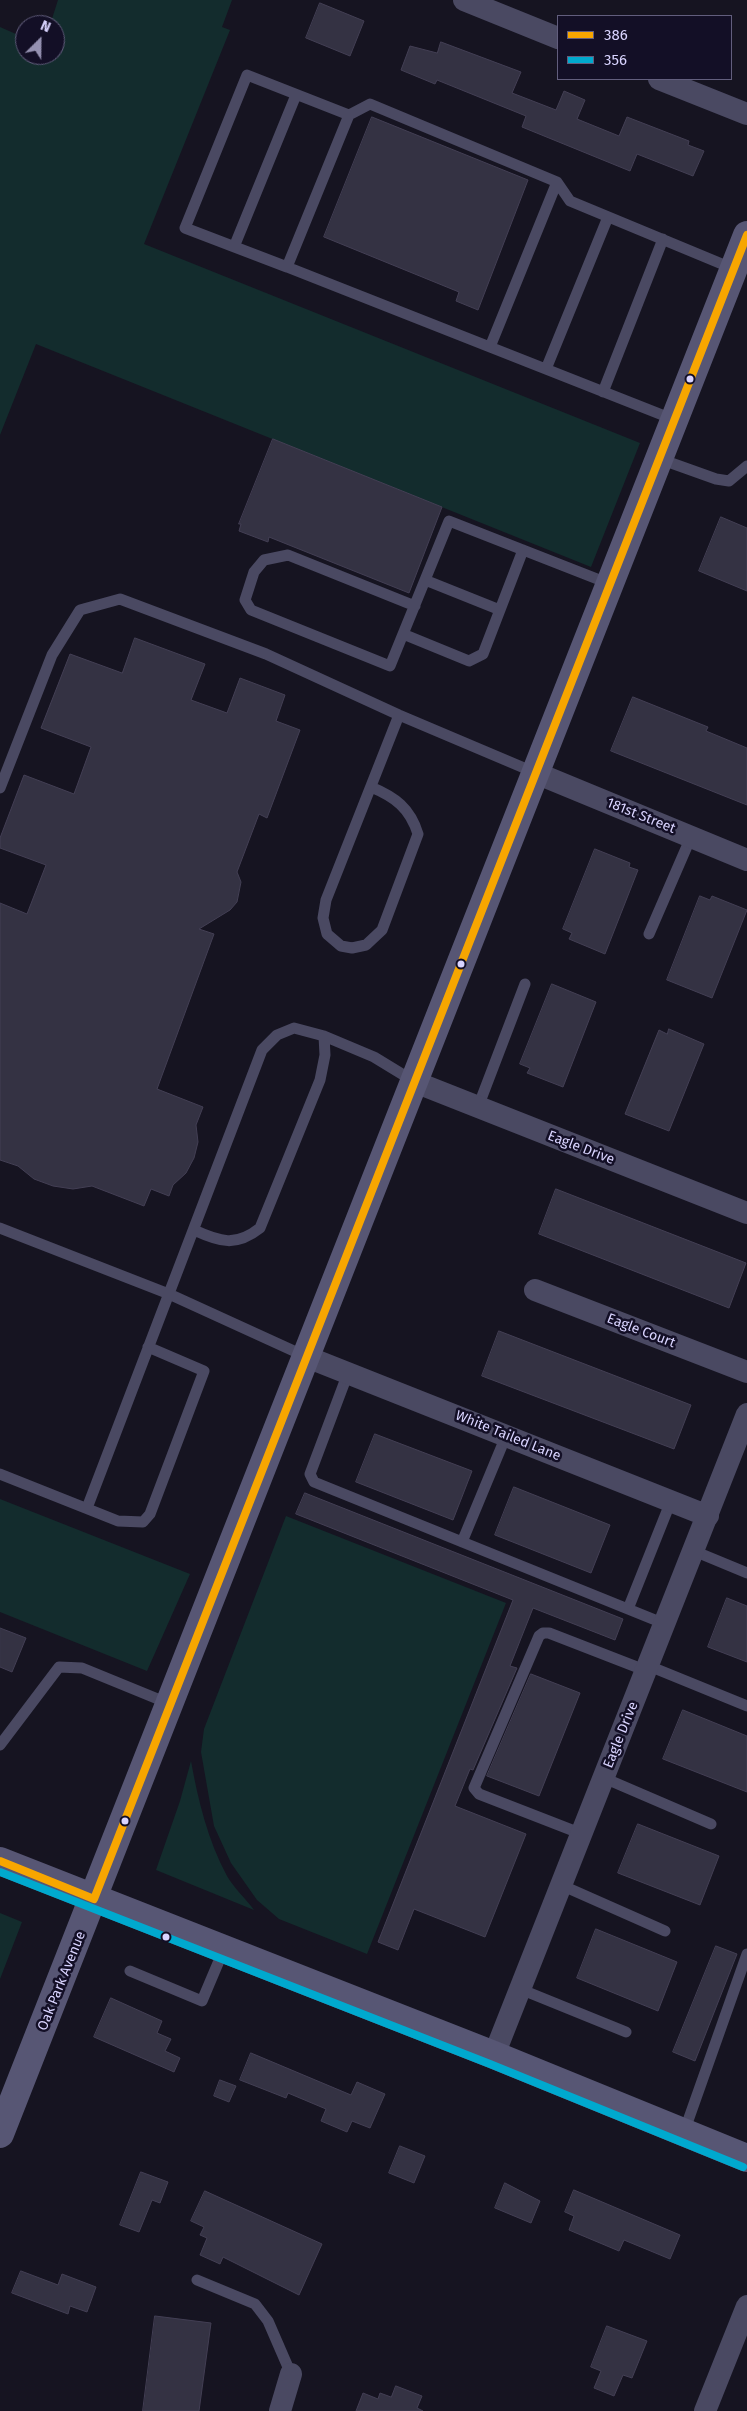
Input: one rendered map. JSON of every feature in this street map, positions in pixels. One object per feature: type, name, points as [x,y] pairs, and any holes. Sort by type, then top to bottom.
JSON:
[{"type":"street","points":[[464,0],[557,38]]},
{"type":"street","points":[[662,80],[747,114]]},
{"type":"street","name":"Oak Park Avenue","points":[[0,2134],[171,1704],[747,235]]},
{"type":"street","name":"181st Street","points":[[536,773],[747,860]]},
{"type":"street","name":"Eagle Drive","points":[[415,1082],[747,1213]]},
{"type":"street","name":"Eagle Court","points":[[535,1290],[747,1372]]},
{"type":"street","name":"White Tailed Lane","points":[[307,1356],[708,1516]]},
{"type":"street","name":"Eagle Drive","points":[[494,2055],[708,1516],[742,1443],[747,1414]]},
{"type":"street","points":[[0,1861],[494,2055],[747,2158]]},
{"type":"street","points":[[705,2411],[747,2306]]},
{"type":"street","points":[[280,2411],[290,2374]]},
{"type":"lane","points":[[349,115],[247,75],[185,228],[674,420]]},
{"type":"lane","points":[[234,247],[296,95]]},
{"type":"lane","points":[[287,267],[349,115],[370,104],[557,182],[570,201],[734,269]]},
{"type":"lane","points":[[490,347],[557,182]]},
{"type":"lane","points":[[546,369],[608,217]]},
{"type":"lane","points":[[603,392],[662,240]]},
{"type":"lane","points":[[660,458],[716,480],[729,481],[747,466]]},
{"type":"lane","points":[[415,606],[288,555],[264,560],[254,572],[245,600],[251,610],[390,666],[415,606],[449,521],[610,584]]},
{"type":"lane","points":[[403,634],[469,661],[476,659],[483,654],[523,550]]},
{"type":"lane","points":[[425,580],[500,610]]},
{"type":"lane","points":[[0,788],[52,655],[80,610],[120,599],[266,654],[399,716],[536,773]]},
{"type":"lane","points":[[371,787],[400,802],[413,819],[418,834],[382,930],[366,945],[352,948],[341,946],[327,934],[324,918],[326,900],[399,716]]},
{"type":"lane","points":[[649,934],[691,837]]},
{"type":"lane","points":[[478,1108],[525,984]]},
{"type":"lane","points":[[87,1508],[262,1050],[277,1035],[294,1028],[324,1036],[374,1057],[415,1082]]},
{"type":"lane","points":[[194,1230],[219,1240],[233,1241],[246,1239],[260,1228],[320,1080],[325,1055],[324,1036]]},
{"type":"lane","points":[[0,1228],[169,1294],[307,1356]]},
{"type":"lane","points":[[0,1474],[118,1521],[143,1522],[150,1514],[157,1497],[204,1371],[148,1347]]},
{"type":"lane","points":[[348,1373],[310,1474],[314,1482],[665,1624]]},
{"type":"lane","points":[[462,1542],[506,1436]]},
{"type":"lane","points":[[628,1609],[670,1501]]},
{"type":"lane","points":[[694,1551],[747,1573]]},
{"type":"lane","points":[[582,1834],[479,1794],[474,1788],[539,1636],[543,1633],[549,1633],[747,1706]]},
{"type":"lane","points":[[0,1745],[58,1667],[82,1668],[171,1704]]},
{"type":"lane","points":[[604,1778],[711,1824]]},
{"type":"lane","points":[[562,1885],[665,1931]]},
{"type":"lane","points":[[130,1971],[202,2001],[224,1949]]},
{"type":"lane","points":[[684,2132],[747,1954]]},
{"type":"lane","points":[[520,1989],[626,2032]]},
{"type":"lane","points":[[197,2280],[255,2304],[268,2321],[290,2374]]},
{"type":"green space","points":[[58,0],[232,0],[222,27],[230,30],[144,244],[640,443],[591,567],[36,344],[0,435],[0,27],[15,34],[15,65],[65,65],[65,15],[53,15]]},
{"type":"green space","points":[[0,1499],[190,1574],[147,1671],[0,1612]]},
{"type":"green space","points":[[286,1516],[506,1603],[367,1954],[279,1919],[257,1900],[231,1863],[214,1826],[201,1752],[204,1729]]},
{"type":"green space","points":[[191,1761],[200,1805],[214,1849],[227,1876],[254,1910],[156,1870],[180,1801]]},
{"type":"green space","points":[[0,1913],[22,1922],[0,1979]]},
{"type":"building","points":[[320,3],[364,21],[350,56],[306,38]]},
{"type":"building","points":[[441,42],[521,72],[512,93],[556,110],[564,91],[585,100],[577,119],[619,136],[627,117],[689,141],[688,145],[704,151],[693,176],[637,154],[630,171],[522,127],[526,116],[437,80],[435,84],[401,70],[410,46],[437,53]]},
{"type":"building","points":[[372,117],[528,180],[478,310],[456,301],[459,292],[324,237]]},
{"type":"building","points":[[273,439],[442,507],[409,593],[269,537],[268,542],[239,531],[241,524],[239,524]]},
{"type":"building","points":[[721,517],[747,528],[747,591],[699,571]]},
{"type":"building","points":[[135,638],[205,664],[191,700],[227,713],[240,678],[285,695],[276,721],[300,730],[267,818],[259,814],[237,872],[241,882],[237,902],[230,910],[199,929],[214,934],[157,1089],[203,1107],[196,1125],[198,1142],[194,1158],[186,1173],[173,1185],[169,1196],[151,1189],[144,1206],[92,1186],[73,1189],[53,1186],[34,1179],[18,1166],[0,1160],[0,903],[27,914],[46,865],[0,848],[0,838],[24,775],[74,794],[91,747],[41,728],[70,654],[122,673]]},
{"type":"building","points":[[633,697],[708,727],[706,731],[747,748],[747,805],[611,751]]},
{"type":"building","points":[[595,849],[630,863],[629,867],[638,870],[605,954],[569,939],[572,933],[563,929]]},
{"type":"building","points":[[700,896],[710,900],[712,896],[747,910],[712,998],[667,980]]},
{"type":"building","points":[[552,984],[596,1002],[563,1087],[527,1073],[530,1068],[520,1064]]},
{"type":"building","points":[[669,1029],[704,1044],[669,1131],[625,1114],[659,1030],[667,1034]]},
{"type":"building","points":[[556,1189],[746,1263],[729,1308],[539,1234]]},
{"type":"building","points":[[499,1331],[691,1405],[674,1449],[482,1376]]},
{"type":"building","points":[[375,1434],[472,1471],[453,1520],[356,1482]]},
{"type":"building","points":[[514,1487],[610,1525],[591,1573],[495,1535]]},
{"type":"building","points":[[305,1493],[623,1619],[615,1640],[533,1608],[510,1666],[517,1668],[473,1770],[470,1769],[455,1806],[526,1834],[485,1937],[414,1909],[398,1950],[378,1942],[513,1600],[296,1514]]},
{"type":"building","points":[[727,1598],[747,1606],[747,1662],[708,1647]]},
{"type":"building","points":[[0,1628],[26,1638],[12,1672],[0,1667]]},
{"type":"building","points":[[531,1674],[580,1693],[539,1796],[487,1776]]},
{"type":"building","points":[[683,1710],[747,1736],[747,1792],[663,1759]]},
{"type":"building","points":[[638,1824],[719,1856],[700,1905],[618,1873]]},
{"type":"building","points":[[596,1929],[677,1962],[658,2011],[577,1978]]},
{"type":"building","points":[[716,1946],[737,1954],[695,2061],[673,2052]]},
{"type":"building","points":[[111,1998],[162,2021],[157,2033],[171,2039],[165,2051],[180,2058],[174,2072],[94,2037]]},
{"type":"building","points":[[251,2053],[351,2095],[357,2082],[385,2094],[370,2128],[352,2121],[347,2132],[321,2121],[326,2109],[288,2093],[286,2098],[240,2080]]},
{"type":"building","points":[[220,2080],[236,2086],[229,2102],[214,2096]]},
{"type":"building","points":[[400,2146],[425,2156],[414,2183],[389,2173]]},
{"type":"building","points":[[141,2172],[168,2182],[160,2203],[152,2200],[139,2232],[120,2225]]},
{"type":"building","points":[[505,2183],[540,2201],[531,2223],[495,2208]]},
{"type":"building","points":[[574,2190],[680,2235],[670,2259],[624,2240],[619,2251],[569,2230],[574,2216],[565,2212]]},
{"type":"building","points":[[205,2191],[322,2244],[299,2295],[223,2257],[220,2264],[200,2255],[207,2238],[200,2235],[204,2227],[191,2221]]},
{"type":"building","points":[[21,2271],[58,2285],[62,2274],[96,2287],[87,2312],[70,2306],[68,2314],[12,2293]]},
{"type":"building","points":[[155,2316],[211,2323],[199,2411],[143,2411]]},
{"type":"building","points":[[607,2326],[647,2341],[632,2378],[623,2375],[614,2396],[594,2388],[601,2371],[591,2367]]},
{"type":"building","points":[[396,2386],[422,2396],[417,2408],[423,2411],[356,2411],[363,2393],[378,2399],[380,2393],[391,2397]]},
{"type":"transit line","name":"386","points":[[94,1899],[747,235]]},
{"type":"transit line","name":"386","points":[[0,1861],[94,1899]]},
{"type":"transit line","name":"356","points":[[0,1872],[490,2064],[743,2167]]}]
